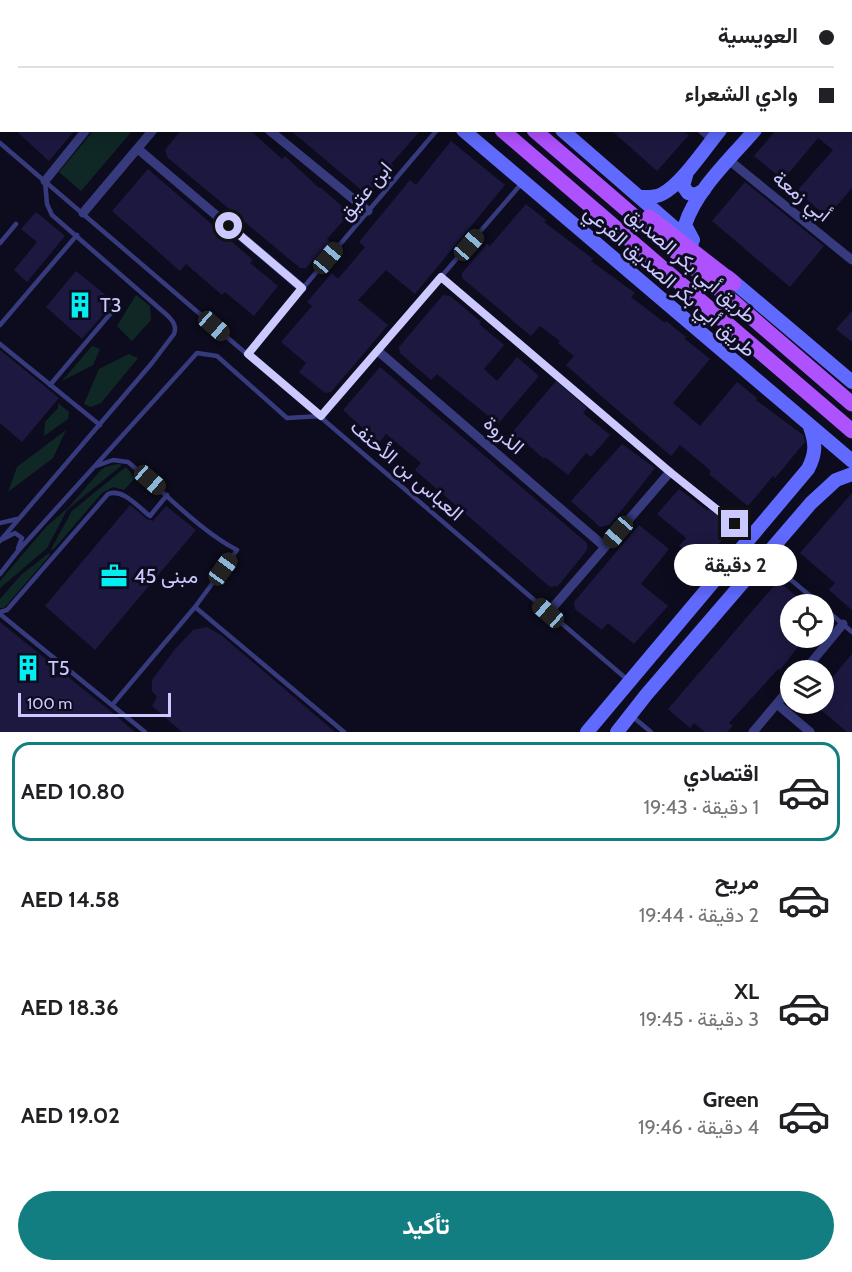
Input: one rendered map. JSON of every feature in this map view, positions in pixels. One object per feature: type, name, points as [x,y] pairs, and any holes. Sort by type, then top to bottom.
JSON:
[{"type":"main road","name":"طريق أبي بكر الصديق","points":[[504,132],[852,431]]},
{"type":"main road","name":"طريق أبي بكر الصديق","points":[[536,132],[852,404]]},
{"type":"main road","points":[[541,132],[734,283]]},
{"type":"street","points":[[45,181],[84,132]]},
{"type":"street","points":[[83,213],[151,132]]},
{"type":"street","points":[[271,132],[368,211]]},
{"type":"street","name":"طريق أبي بكر الصديق الفرعي","points":[[465,132],[852,461]]},
{"type":"street","name":"طريق أبي بكر الصديق الفرعي","points":[[564,132],[695,245],[734,283],[851,380]]},
{"type":"street","points":[[695,245],[686,225],[689,211],[753,132]]},
{"type":"street","points":[[639,197],[655,197],[664,194],[687,172],[711,133]]},
{"type":"street","points":[[138,149],[302,288]]},
{"type":"street","name":"أبي زمعة","points":[[730,160],[852,260]]},
{"type":"street","points":[[687,172],[683,186],[688,193],[696,195],[704,190]]},
{"type":"street","name":"الذروة","points":[[378,351],[605,547]]},
{"type":"street","points":[[587,732],[808,470],[815,450],[810,427]]},
{"type":"street","points":[[548,613],[670,472]]},
{"type":"street","points":[[617,732],[811,502],[836,480],[852,474]]},
{"type":"street","points":[[795,485],[803,483],[810,487],[813,494],[811,502]]},
{"type":"street","points":[[813,660],[843,624]]},
{"type":"street","points":[[629,681],[646,695]]},
{"type":"street","points":[[753,732],[780,700]]},
{"type":"street","points":[[777,704],[810,732]]},
{"type":"lane","name":"ابن عتيق","points":[[248,354],[435,132]]},
{"type":"lane","name":"العباس بن الأحنف","points":[[0,143],[629,681]]},
{"type":"lane","points":[[0,541],[152,363],[176,328],[167,315],[52,215],[47,204],[45,181]]},
{"type":"lane","points":[[0,574],[18,551],[197,353],[217,356],[287,418],[321,416],[524,181]]},
{"type":"lane","points":[[0,243],[16,224]]},
{"type":"lane","points":[[0,325],[77,235]]},
{"type":"lane","points":[[441,277],[670,472],[751,537]]},
{"type":"lane","points":[[50,385],[116,307]]},
{"type":"lane","points":[[0,344],[100,424]]},
{"type":"lane","points":[[93,468],[113,460],[128,462],[227,545],[237,550],[195,607],[113,704]]},
{"type":"lane","points":[[145,732],[0,613],[7,610],[108,494],[113,492],[124,495],[150,516],[167,495]]},
{"type":"lane","points":[[0,523],[20,518]]},
{"type":"lane","points":[[0,541],[15,533],[22,537],[18,551]]},
{"type":"lane","points":[[764,557],[808,594]]},
{"type":"lane","points":[[195,607],[344,732]]},
{"type":"lane","points":[[834,616],[852,632]]},
{"type":"lane","points":[[631,715],[651,732]]},
{"type":"green space","points":[[92,132],[131,132],[81,191],[59,172]]},
{"type":"green space","points":[[136,295],[150,306],[151,320],[132,341],[117,326]]},
{"type":"green space","points":[[92,346],[100,349],[93,365],[62,381]]},
{"type":"green space","points":[[129,354],[138,358],[101,403],[91,407],[84,404],[99,369]]},
{"type":"green space","points":[[58,403],[69,412],[68,419],[44,436],[45,422],[58,408]]},
{"type":"green space","points":[[66,430],[53,458],[8,492],[17,467]]},
{"type":"green space","points":[[122,465],[67,510],[47,548],[0,588],[0,581],[47,526],[69,507],[100,471],[105,467]]},
{"type":"green space","points":[[126,467],[135,478],[124,490],[113,487],[102,493],[53,550],[51,549],[72,511]]},
{"type":"green space","points":[[49,553],[50,555],[4,608],[0,608],[0,599],[21,575]]},
{"type":"building","points":[[17,132],[73,132],[49,161]]},
{"type":"building","points":[[179,132],[252,132],[282,159],[285,156],[350,213],[327,239],[330,242],[306,268],[300,268],[168,158],[165,150]]},
{"type":"building","points":[[292,132],[419,132],[391,164],[394,166],[372,192],[365,193]]},
{"type":"building","points":[[613,132],[685,132],[689,135],[657,171]]},
{"type":"building","points":[[774,132],[852,132],[852,188],[827,217],[797,191],[833,150],[818,138],[783,180],[754,156]]},
{"type":"building","points":[[451,141],[505,185],[415,294],[386,270],[358,300],[388,325],[331,392],[325,393],[299,372],[306,363],[281,342],[312,306],[307,302],[332,273],[338,279],[365,247],[359,242],[410,180],[416,185]]},
{"type":"building","points":[[148,169],[253,260],[250,263],[278,286],[254,316],[225,292],[222,295],[186,264],[180,271],[112,211]]},
{"type":"building","points":[[745,182],[824,246],[790,287],[712,221]]},
{"type":"building","points":[[526,204],[546,220],[544,222],[593,259],[591,261],[635,293],[631,297],[665,323],[666,321],[710,359],[673,403],[700,426],[737,382],[757,398],[756,400],[803,435],[805,442],[748,506],[709,474],[711,471],[680,445],[671,456],[600,395],[566,365],[574,356],[558,343],[560,341],[540,326],[531,336],[462,278],[462,273],[487,244],[490,246]]},
{"type":"building","points":[[36,212],[65,236],[27,282],[14,270],[37,242],[21,229]]},
{"type":"building","name":"T3","points":[[76,271],[114,302],[82,339],[46,307]]},
{"type":"building","points":[[443,295],[450,296],[504,345],[484,369],[497,381],[517,357],[539,376],[498,424],[437,374],[431,380],[400,353],[399,347]]},
{"type":"building","points":[[852,311],[852,342],[836,329]]},
{"type":"building","points":[[0,350],[59,398],[22,442],[0,423]]},
{"type":"building","points":[[380,367],[587,543],[587,550],[558,586],[550,587],[415,470],[421,463],[386,434],[379,443],[343,410]]},
{"type":"building","points":[[556,381],[587,408],[583,413],[610,435],[591,457],[586,453],[568,475],[527,444],[525,447],[511,434]]},
{"type":"building","points":[[622,444],[655,468],[610,525],[600,527],[571,501]]},
{"type":"building","points":[[679,489],[732,527],[703,564],[679,546],[686,538],[657,514]]},
{"type":"building","points":[[852,493],[852,610],[829,590],[835,583],[800,553]]},
{"type":"building","name":"مبنى 45","points":[[130,505],[153,521],[166,506],[196,530],[95,650],[45,606]]},
{"type":"building","points":[[639,525],[669,549],[641,584],[668,606],[634,644],[608,623],[602,630],[575,609],[574,602]]},
{"type":"building","points":[[778,581],[794,594],[780,594],[780,648],[797,648],[788,660],[780,660],[780,670],[778,669],[729,723],[733,726],[727,732],[705,732],[694,723],[690,728],[668,709]]},
{"type":"building","name":"T5","points":[[0,622],[108,709],[135,732],[0,732]]},
{"type":"building","points":[[207,627],[221,635],[335,732],[182,732],[152,706],[157,697],[152,691],[152,680],[175,649],[193,630]]},
{"type":"building","points":[[852,654],[852,732],[847,732],[826,714],[834,714],[834,675]]},
{"type":"place","name":"T3","points":[[80,305]]},
{"type":"place","name":"مبنى 45","points":[[114,576]]},
{"type":"place","name":"T5","points":[[28,668]]},
{"type":"route","points":[[229,226],[302,288],[248,354],[321,416],[441,277],[670,472],[735,524]]}]
